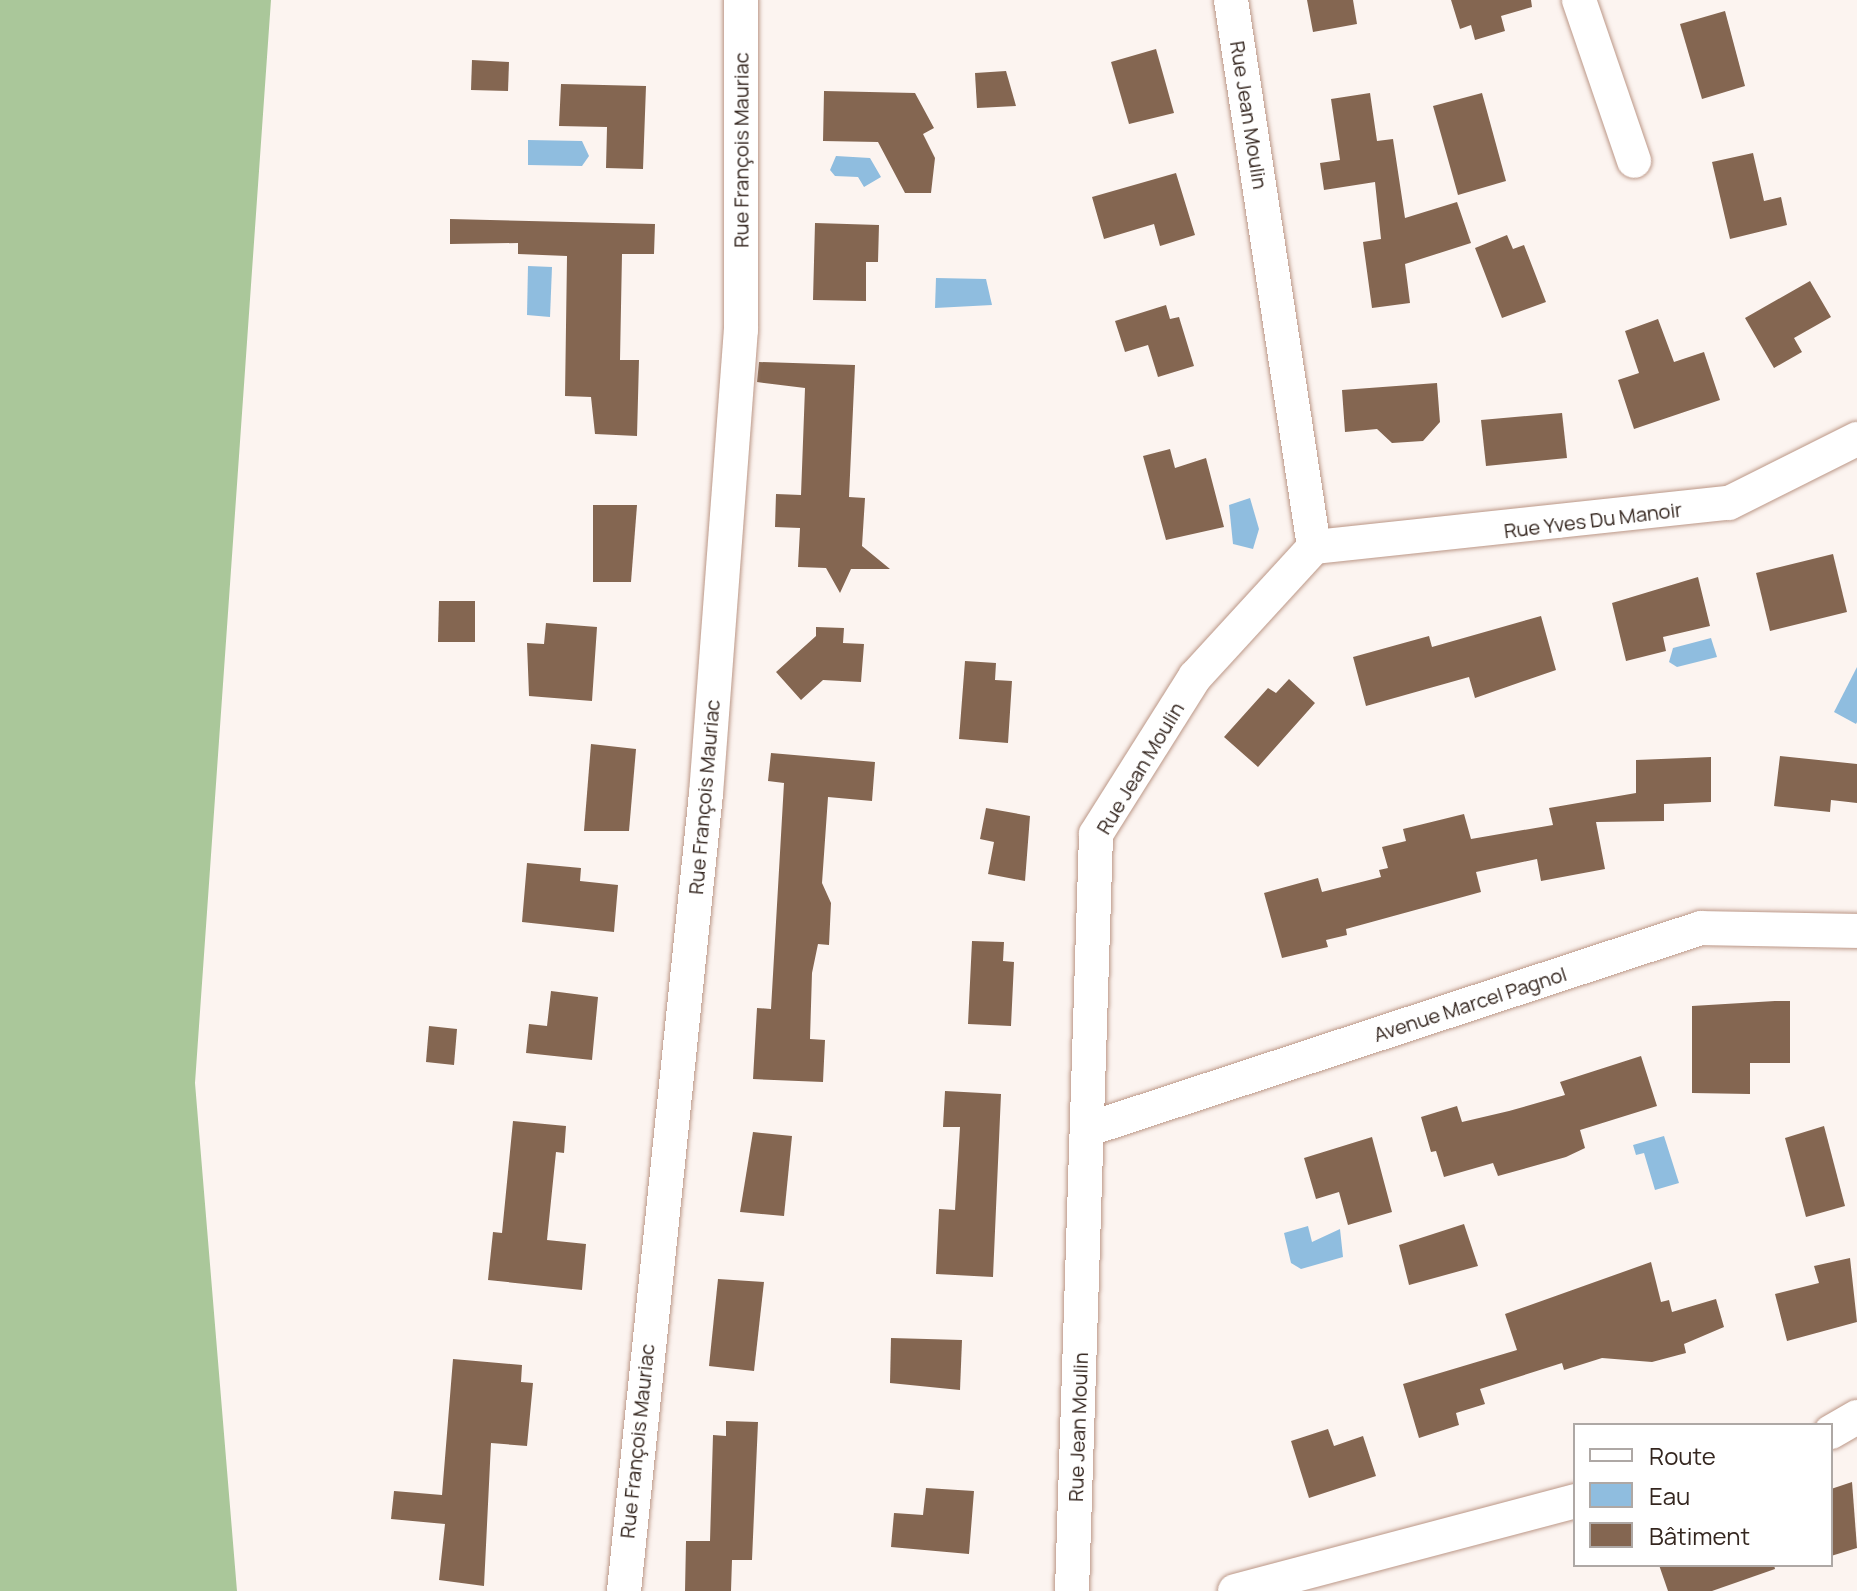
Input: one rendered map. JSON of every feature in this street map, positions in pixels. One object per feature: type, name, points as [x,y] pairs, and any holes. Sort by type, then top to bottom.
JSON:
[{"type":"street","name":"Rue François Mauriac","points":[[624,1591],[706,794],[741,330],[741,0]]},
{"type":"street","name":"Rue Jean Moulin","points":[[1072,1591],[1096,834],[1195,677],[1314,547],[1231,0]]},
{"type":"street","points":[[1579,0],[1634,161]]},
{"type":"street","name":"Rue Yves Du Manoir","points":[[1314,547],[1729,503],[1857,439]]},
{"type":"street","name":"Avenue Marcel Pagnol","points":[[1089,1129],[1701,928],[1857,931]]},
{"type":"street","points":[[1833,1431],[1857,1417]]},
{"type":"street","points":[[1235,1591],[1573,1502]]},
{"type":"green space","points":[[0,0],[271,0],[195,1083],[237,1591],[0,1591]]},
{"type":"water","points":[[528,140],[582,141],[589,156],[582,166],[528,165]]},
{"type":"water","points":[[836,156],[870,158],[881,177],[864,187],[858,177],[835,176],[830,170]]},
{"type":"water","points":[[528,266],[552,267],[550,317],[527,315]]},
{"type":"water","points":[[936,278],[986,279],[992,305],[935,308]]},
{"type":"water","points":[[1250,498],[1259,529],[1253,549],[1233,544],[1229,505]]},
{"type":"water","points":[[1711,638],[1717,657],[1677,667],[1669,662],[1673,648]]},
{"type":"water","points":[[1857,667],[1857,722],[1856,724],[1834,712]]},
{"type":"water","points":[[1664,1136],[1679,1183],[1655,1190],[1644,1153],[1636,1155],[1633,1145]]},
{"type":"water","points":[[1308,1226],[1312,1242],[1340,1229],[1343,1257],[1301,1269],[1291,1263],[1284,1233]]},
{"type":"building","points":[[1307,0],[1353,0],[1357,24],[1313,32]]},
{"type":"building","points":[[1451,0],[1531,0],[1532,7],[1501,16],[1505,31],[1475,40],[1471,25],[1460,29]]},
{"type":"building","points":[[1725,11],[1745,86],[1702,99],[1680,24]]},
{"type":"building","points":[[1156,49],[1174,113],[1129,124],[1111,62]]},
{"type":"building","points":[[472,60],[509,62],[508,91],[471,90]]},
{"type":"building","points":[[1006,71],[1016,106],[977,108],[975,73]]},
{"type":"building","points":[[561,84],[646,86],[643,169],[606,168],[607,127],[559,126]]},
{"type":"building","points":[[824,91],[915,93],[934,128],[923,134],[935,158],[931,193],[905,193],[878,142],[823,141]]},
{"type":"building","points":[[1370,93],[1377,141],[1393,139],[1405,218],[1457,202],[1471,243],[1405,264],[1410,303],[1372,308],[1363,242],[1381,239],[1375,182],[1324,190],[1320,163],[1340,160],[1331,99]]},
{"type":"building","points":[[1482,93],[1506,181],[1458,195],[1433,106]]},
{"type":"building","points":[[1753,153],[1764,201],[1781,197],[1787,225],[1730,239],[1712,162]]},
{"type":"building","points":[[1176,173],[1195,235],[1160,246],[1154,224],[1104,239],[1092,197]]},
{"type":"building","points":[[450,219],[655,224],[654,254],[622,254],[620,360],[639,360],[637,436],[595,434],[591,397],[565,396],[567,256],[518,254],[518,243],[450,244]]},
{"type":"building","points":[[815,223],[879,225],[878,262],[866,262],[866,301],[813,300]]},
{"type":"building","points":[[1507,235],[1513,249],[1524,245],[1546,302],[1502,318],[1475,248]]},
{"type":"building","points":[[1810,281],[1831,317],[1794,338],[1802,352],[1774,368],[1745,318]]},
{"type":"building","points":[[1166,305],[1170,319],[1179,317],[1194,366],[1158,377],[1148,345],[1125,352],[1115,321]]},
{"type":"building","points":[[1658,319],[1674,362],[1704,352],[1720,400],[1634,429],[1618,380],[1639,373],[1625,331]]},
{"type":"building","points":[[759,362],[855,365],[849,497],[865,498],[862,546],[890,569],[851,569],[840,593],[826,568],[798,567],[800,528],[775,527],[776,494],[801,495],[805,388],[757,382]]},
{"type":"building","points":[[1437,383],[1440,422],[1423,441],[1392,443],[1377,429],[1345,432],[1342,390]]},
{"type":"building","points":[[1562,413],[1567,458],[1486,466],[1481,420]]},
{"type":"building","points":[[1170,449],[1175,468],[1206,458],[1224,527],[1166,540],[1143,456]]},
{"type":"building","points":[[593,505],[637,505],[631,582],[593,582]]},
{"type":"building","points":[[1833,554],[1847,612],[1770,631],[1756,573]]},
{"type":"building","points":[[1698,577],[1710,626],[1663,637],[1666,651],[1626,661],[1612,603]]},
{"type":"building","points":[[439,601],[475,601],[475,642],[438,642]]},
{"type":"building","points":[[1541,616],[1556,670],[1475,698],[1469,677],[1366,706],[1353,657],[1429,636],[1432,647]]},
{"type":"building","points":[[546,623],[597,627],[592,701],[529,696],[527,643],[544,644]]},
{"type":"building","points":[[816,627],[844,628],[843,643],[864,644],[861,682],[823,680],[801,700],[776,672],[816,636]]},
{"type":"building","points":[[965,661],[996,663],[995,680],[1012,681],[1008,743],[959,739]]},
{"type":"building","points":[[1289,679],[1315,703],[1258,767],[1224,737],[1268,688],[1276,693]]},
{"type":"building","points":[[591,744],[636,749],[629,831],[584,831]]},
{"type":"building","points":[[771,753],[875,762],[872,801],[828,797],[822,883],[831,903],[829,945],[818,944],[812,973],[810,1039],[825,1040],[823,1082],[753,1079],[757,1008],[771,1009],[784,783],[768,781]]},
{"type":"building","points":[[1780,756],[1857,764],[1857,803],[1831,800],[1830,812],[1774,806]]},
{"type":"building","points":[[1711,757],[1711,802],[1664,804],[1664,821],[1596,822],[1605,869],[1541,881],[1537,859],[1476,872],[1481,892],[1346,929],[1347,935],[1326,940],[1328,947],[1282,958],[1264,893],[1318,878],[1322,892],[1381,877],[1379,870],[1388,868],[1382,847],[1406,841],[1403,829],[1464,814],[1471,839],[1553,825],[1549,808],[1636,793],[1636,760]]},
{"type":"building","points":[[986,808],[1030,816],[1025,881],[988,874],[994,842],[980,839]]},
{"type":"building","points":[[527,863],[581,868],[580,881],[618,885],[614,932],[522,922]]},
{"type":"building","points":[[972,941],[1004,942],[1003,961],[1014,962],[1011,1026],[968,1024]]},
{"type":"building","points":[[551,991],[598,997],[592,1060],[526,1053],[529,1024],[547,1026]]},
{"type":"building","points":[[1790,1001],[1790,1063],[1750,1063],[1750,1094],[1692,1093],[1692,1006]]},
{"type":"building","points":[[429,1026],[457,1029],[454,1065],[426,1062]]},
{"type":"building","points":[[1641,1056],[1657,1106],[1580,1130],[1585,1148],[1566,1157],[1498,1176],[1493,1163],[1444,1177],[1436,1151],[1431,1152],[1421,1117],[1457,1106],[1462,1122],[1509,1111],[1565,1095],[1560,1082]]},
{"type":"building","points":[[945,1091],[1001,1094],[993,1277],[936,1274],[939,1209],[955,1210],[960,1127],[943,1127]]},
{"type":"building","points":[[513,1121],[566,1126],[564,1153],[556,1152],[547,1240],[586,1244],[582,1290],[488,1280],[493,1232],[502,1233]]},
{"type":"building","points":[[1824,1126],[1845,1206],[1806,1217],[1785,1138]]},
{"type":"building","points":[[753,1132],[792,1136],[784,1216],[740,1212]]},
{"type":"building","points":[[1372,1137],[1392,1212],[1348,1225],[1339,1192],[1316,1199],[1304,1158]]},
{"type":"building","points":[[1464,1224],[1478,1266],[1409,1285],[1399,1245]]},
{"type":"building","points":[[1850,1258],[1857,1322],[1787,1341],[1775,1294],[1819,1283],[1814,1266]]},
{"type":"building","points":[[1651,1262],[1661,1302],[1669,1300],[1672,1312],[1716,1299],[1724,1327],[1684,1344],[1686,1353],[1652,1362],[1602,1358],[1564,1370],[1562,1363],[1480,1389],[1485,1404],[1456,1413],[1459,1425],[1419,1438],[1403,1384],[1517,1350],[1505,1314]]},
{"type":"building","points":[[718,1279],[764,1282],[754,1371],[709,1366]]},
{"type":"building","points":[[891,1338],[962,1340],[960,1390],[890,1383]]},
{"type":"building","points":[[453,1359],[522,1365],[521,1382],[533,1383],[527,1446],[491,1443],[484,1586],[439,1580],[445,1524],[391,1519],[394,1491],[442,1495]]},
{"type":"building","points":[[726,1421],[758,1422],[752,1560],[732,1560],[731,1591],[685,1591],[686,1541],[710,1541],[713,1435],[726,1436]]},
{"type":"building","points":[[1328,1429],[1334,1446],[1363,1436],[1376,1476],[1309,1498],[1291,1441]]},
{"type":"building","points":[[1852,1482],[1857,1548],[1833,1555],[1833,1488]]},
{"type":"building","points":[[926,1488],[974,1491],[969,1554],[891,1547],[894,1513],[923,1515]]},
{"type":"building","points":[[1660,1567],[1775,1569],[1712,1591],[1668,1591]]}]
